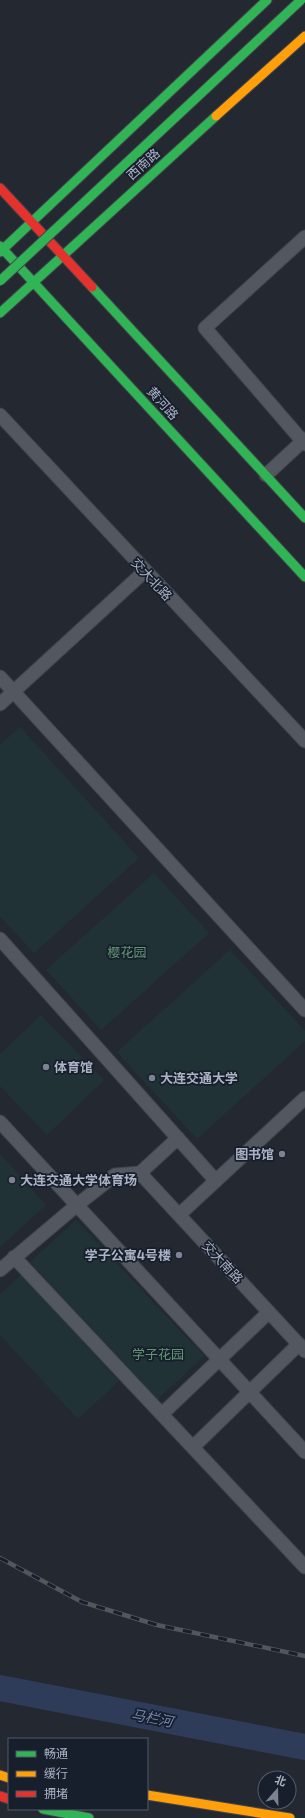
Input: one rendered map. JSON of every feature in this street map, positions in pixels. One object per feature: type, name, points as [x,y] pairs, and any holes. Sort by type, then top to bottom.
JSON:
[{"type":"main road","points":[[1,249],[267,0]]},
{"type":"main road","name":"西南路","points":[[0,281],[301,0]]},
{"type":"main road","name":"西南路","points":[[0,314],[62,255],[305,36]]},
{"type":"main road","name":"黄河路","points":[[0,188],[305,518]]},
{"type":"main road","name":"黄河路","points":[[1,249],[34,281],[305,577]]},
{"type":"main road","points":[[148,1795],[290,1818]]},
{"type":"main road","points":[[48,1810],[89,1818]]},
{"type":"main road","points":[[58,1812],[80,1818]]},
{"type":"street","points":[[266,475],[304,441],[205,328],[305,237]]},
{"type":"street","name":"交大北路","points":[[0,416],[305,742]]},
{"type":"street","points":[[0,704],[145,571]]},
{"type":"street","points":[[0,677],[305,1010]]},
{"type":"street","points":[[0,939],[216,1181]]},
{"type":"street","points":[[180,1214],[305,1098]]},
{"type":"street","points":[[0,1122],[305,1452]]},
{"type":"street","points":[[0,1270],[115,1175],[140,1173],[178,1138]]},
{"type":"street","name":"交大南路","points":[[140,1173],[180,1214],[302,1348]]},
{"type":"street","points":[[14,1257],[305,1567]]},
{"type":"street","points":[[162,1414],[269,1312]]},
{"type":"street","points":[[192,1447],[250,1392],[302,1348]]},
{"type":"green space","points":[[20,727],[139,858],[34,953],[0,916],[0,745]]},
{"type":"green space","name":"樱花园","points":[[154,873],[209,933],[101,1030],[46,970]]},
{"type":"green space","points":[[230,950],[305,1031],[305,1041],[197,1139],[117,1052]]},
{"type":"green space","name":"体育馆","points":[[41,1015],[104,1080],[47,1135],[0,1086],[0,1054]]},
{"type":"green space","name":"大连交通大学体育场","points":[[0,1154],[46,1205],[0,1247]]},
{"type":"green space","name":"学子花园","points":[[76,1220],[204,1356],[158,1399],[30,1262]]},
{"type":"green space","points":[[21,1275],[119,1381],[78,1419],[0,1335],[0,1294]]},
{"type":"waterway","name":"马栏河","points":[[0,1688],[305,1747]]},
{"type":"railway","points":[[0,1558],[82,1602],[157,1625],[305,1656]]},
{"type":"traffic: fast","points":[[0,252],[267,0]]},
{"type":"traffic: fast","points":[[0,281],[301,0]]},
{"type":"traffic: fast","points":[[0,313],[216,116]]},
{"type":"traffic: fast","points":[[0,246],[305,577]]},
{"type":"traffic: fast","points":[[92,287],[305,518]]},
{"type":"traffic: fast","points":[[48,1810],[89,1818]]},
{"type":"traffic: slow","points":[[216,116],[305,36]]},
{"type":"traffic: slow","points":[[0,1775],[8,1778]]},
{"type":"traffic: slow","points":[[148,1795],[290,1818]]},
{"type":"traffic: jam","points":[[0,188],[92,287]]},
{"type":"traffic: jam","points":[[0,1796],[8,1799]]},
{"type":"place","name":"体育馆","points":[[46,1067]]},
{"type":"place","name":"大连交通大学","points":[[152,1078]]},
{"type":"place","name":"图书馆","points":[[282,1154]]},
{"type":"place","name":"大连交通大学体育场","points":[[12,1180]]},
{"type":"place","name":"学子公寓4号楼","points":[[179,1255]]}]
